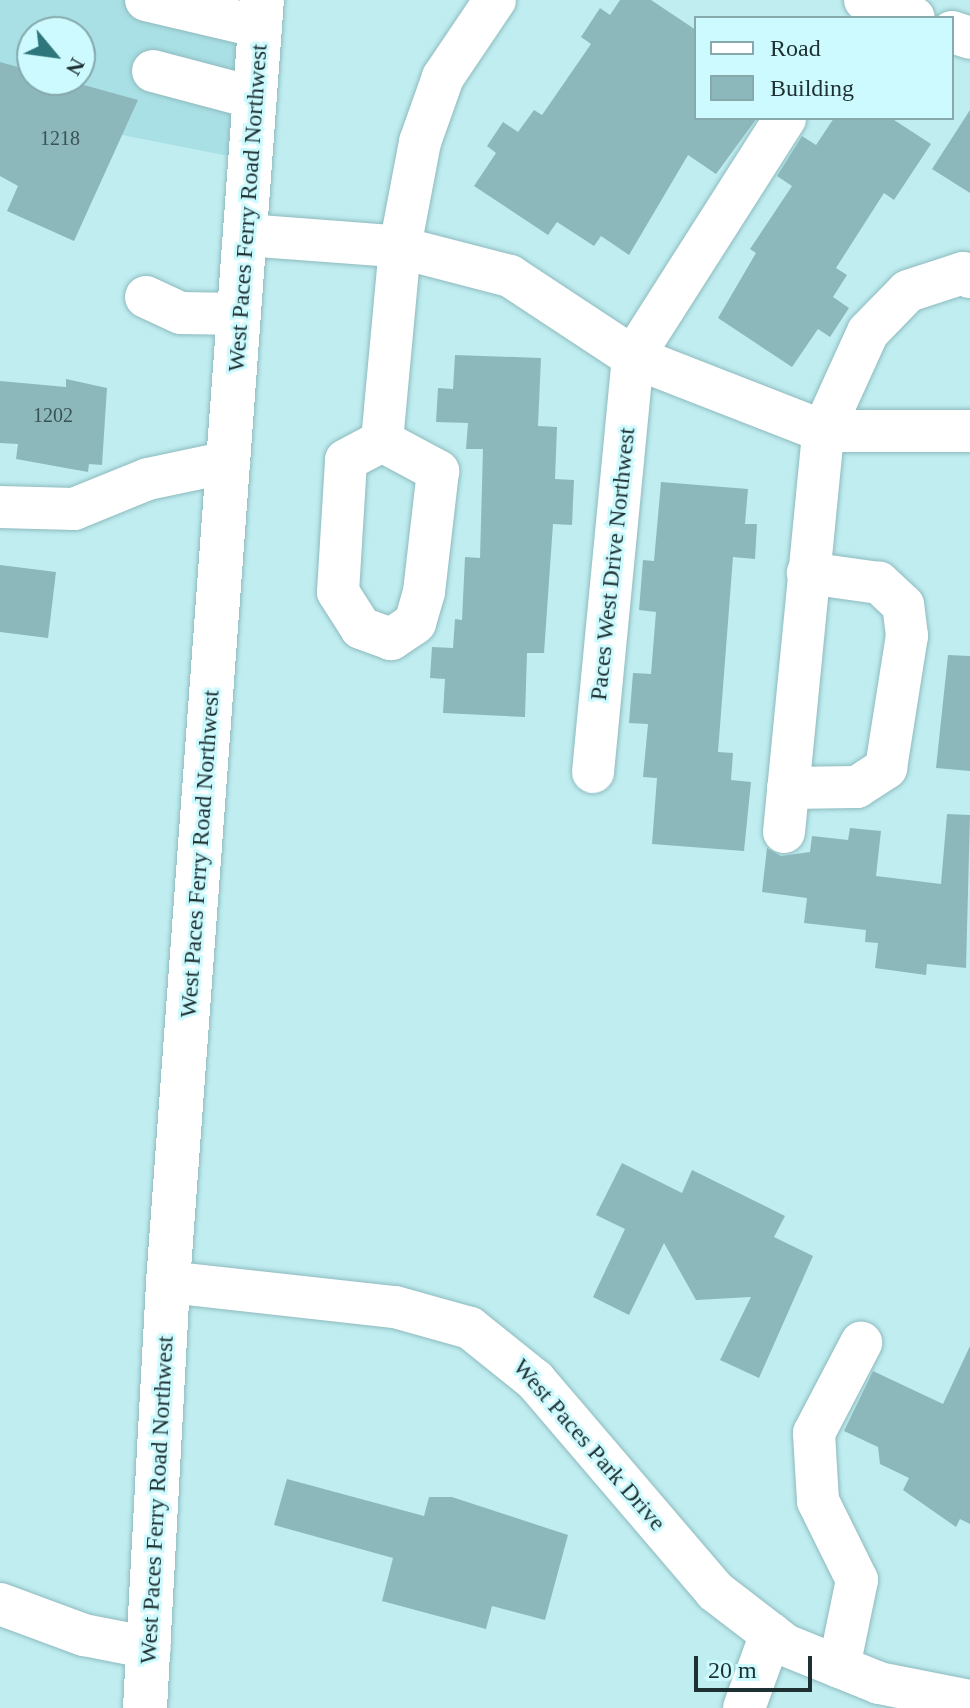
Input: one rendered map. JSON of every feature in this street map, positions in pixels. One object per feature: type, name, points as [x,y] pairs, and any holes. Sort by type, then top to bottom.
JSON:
[{"type":"main road","name":"West Paces Ferry Road Northwest","points":[[145,1708],[168,1282],[261,13]]},
{"type":"street","points":[[382,441],[400,247],[420,142],[443,77],[495,0]]},
{"type":"street","points":[[851,16],[863,0],[908,16]]},
{"type":"street","points":[[162,4],[261,13]]},
{"type":"street","points":[[153,71],[255,98]]},
{"type":"street","points":[[633,357],[784,120]]},
{"type":"street","points":[[246,235],[400,247],[510,276],[633,357],[823,431],[970,431]]},
{"type":"street","points":[[784,832],[823,431],[868,332],[888,311],[908,291],[963,273],[970,277]]},
{"type":"street","points":[[146,297],[181,313],[240,314]]},
{"type":"street","name":"Paces West Drive Northwest","points":[[593,772],[633,357]]},
{"type":"street","points":[[0,507],[74,509],[148,479],[229,462]]},
{"type":"street","points":[[788,788],[857,787],[886,768],[907,636],[903,605],[879,583],[808,573]]},
{"type":"street","name":"West Paces Park Drive","points":[[168,1282],[395,1307],[470,1328],[508,1351],[715,1591],[771,1634],[839,1667],[970,1701]]},
{"type":"street","points":[[839,1667],[857,1580],[818,1501],[814,1433],[861,1343]]},
{"type":"street","points":[[0,1604],[84,1635],[150,1648]]},
{"type":"street","points":[[744,1708],[771,1634]]},
{"type":"shaded area","points":[[0,0],[250,0],[244,159],[0,111]]},
{"type":"building","points":[[620,0],[651,0],[694,29],[694,120],[756,120],[716,174],[688,155],[629,255],[601,236],[594,246],[557,222],[548,235],[474,186],[496,153],[487,146],[503,122],[518,132],[534,110],[542,115],[591,44],[581,37],[600,8],[610,15]]},
{"type":"building","points":[[0,62],[16,66],[16,96],[96,96],[96,88],[138,100],[74,241],[7,211],[18,186],[0,176]]},
{"type":"building","points":[[970,110],[970,193],[932,169]]},
{"type":"building","points":[[833,120],[894,120],[931,144],[894,200],[884,193],[836,268],[847,275],[833,297],[849,308],[830,337],[818,329],[792,367],[718,318],[756,253],[750,249],[792,186],[777,176],[802,136],[816,145]]},
{"type":"building","points":[[455,355],[541,358],[538,426],[557,427],[555,479],[574,480],[572,525],[553,524],[544,653],[527,653],[525,717],[443,713],[445,679],[430,678],[432,647],[453,648],[455,619],[462,620],[465,557],[480,558],[483,449],[466,449],[468,423],[436,422],[438,388],[453,389]]},
{"type":"building","points":[[66,379],[107,388],[102,465],[89,464],[88,472],[16,459],[18,444],[0,443],[0,381],[66,387]]},
{"type":"building","points":[[661,482],[748,489],[745,524],[757,524],[755,559],[733,557],[718,752],[733,753],[731,780],[751,782],[744,851],[652,844],[657,778],[643,777],[648,724],[629,723],[633,673],[651,674],[656,612],[639,610],[643,560],[654,561]]},
{"type":"building","points":[[0,565],[56,572],[48,638],[0,632]]},
{"type":"building","points":[[948,655],[970,656],[970,771],[936,768]]},
{"type":"building","points":[[947,814],[970,815],[966,968],[927,964],[926,975],[875,968],[878,943],[865,942],[866,930],[804,923],[807,898],[762,892],[767,848],[781,856],[810,852],[812,836],[848,840],[850,828],[881,831],[876,876],[941,884]]},
{"type":"building","points":[[622,1163],[682,1193],[692,1170],[785,1216],[774,1237],[813,1256],[759,1378],[720,1360],[751,1297],[696,1300],[664,1243],[629,1315],[593,1297],[625,1229],[596,1215]]},
{"type":"building","points":[[970,1346],[970,1524],[960,1519],[956,1527],[903,1490],[909,1478],[880,1464],[878,1447],[844,1431],[873,1371],[943,1404]]},
{"type":"building","points":[[287,1479],[424,1516],[429,1497],[452,1497],[568,1535],[545,1620],[492,1606],[486,1629],[382,1601],[393,1558],[274,1525]]}]
